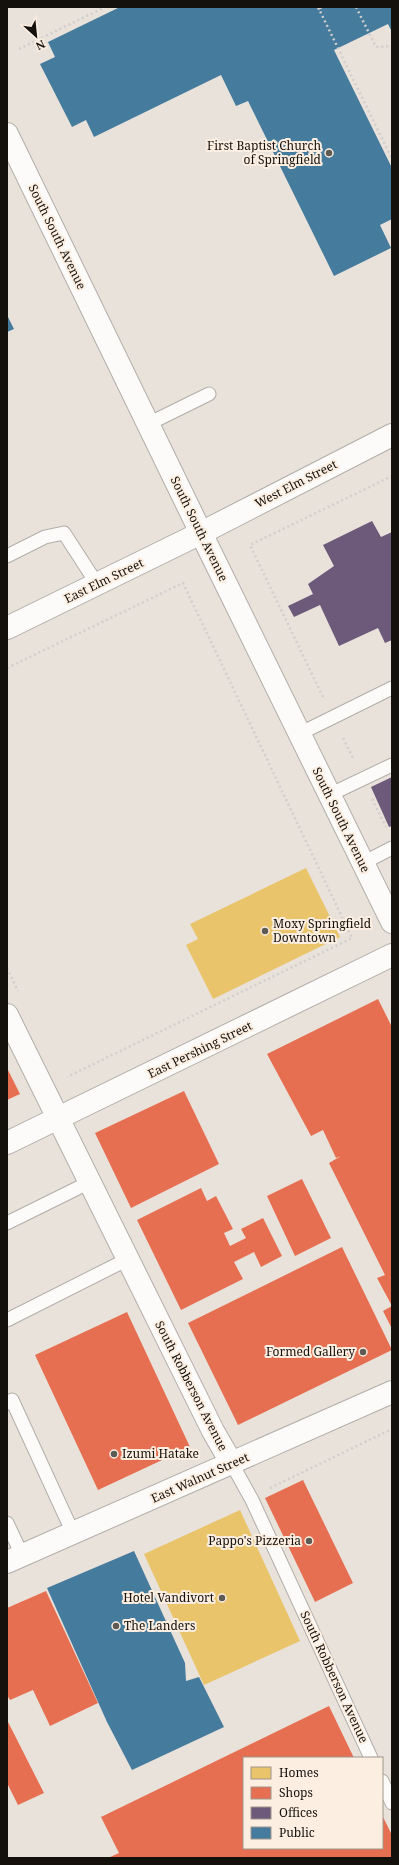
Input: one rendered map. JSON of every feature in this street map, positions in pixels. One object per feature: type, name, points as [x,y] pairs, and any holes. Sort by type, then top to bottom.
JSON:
[{"type":"street","name":"South South Avenue","points":[[8,137],[200,533],[392,922]]},
{"type":"street","name":"West Elm Street","points":[[200,533],[392,435]]},
{"type":"street","name":"East Elm Street","points":[[7,628],[200,533]]},
{"type":"street","name":"East Pershing Street","points":[[7,1143],[59,1119],[392,955]]},
{"type":"street","name":"South Robberson Avenue","points":[[7,1015],[213,1431],[232,1464]]},
{"type":"street","name":"East Walnut Street","points":[[14,1559],[232,1464],[392,1392]]},
{"type":"lane","points":[[148,424],[209,394]]},
{"type":"lane","points":[[7,556],[45,537],[64,533],[97,584]]},
{"type":"lane","points":[[299,734],[392,688]]},
{"type":"lane","points":[[329,795],[392,765]]},
{"type":"lane","points":[[363,863],[392,848]]},
{"type":"lane","points":[[7,1223],[90,1182]]},
{"type":"lane","points":[[7,1320],[128,1259]]},
{"type":"lane","points":[[7,1403],[12,1400],[73,1533]]},
{"type":"lane","name":"South Robberson Avenue","points":[[232,1464],[252,1500],[371,1757]]},
{"type":"lane","points":[[7,1523],[14,1559]]},
{"type":"lane","points":[[383,1783],[392,1803]]},
{"type":"path","points":[[19,49],[105,7]]},
{"type":"path","points":[[318,7],[392,159]]},
{"type":"path","points":[[356,7],[376,47],[392,46]]},
{"type":"path","points":[[389,833],[250,544],[392,476]]},
{"type":"path","points":[[7,668],[183,583],[352,938],[63,1079]]},
{"type":"path","points":[[7,968],[21,996]]},
{"type":"path","points":[[263,1491],[392,1429]]},
{"type":"building: Homes","name":"Moxy Springfield Downtown","points":[[306,868],[340,937],[213,999],[186,945],[198,939],[190,924]]},
{"type":"building: Homes","name":"Hotel Vandivort","points":[[240,1510],[300,1641],[204,1685],[144,1554]]},
{"type":"building: Shops","points":[[378,999],[392,1027],[392,1306],[377,1278],[385,1275],[329,1163],[341,1156],[336,1158],[323,1130],[311,1136],[267,1054]]},
{"type":"building: Shops","points":[[7,1068],[20,1094],[7,1100]]},
{"type":"building: Shops","points":[[184,1091],[219,1164],[131,1208],[95,1133]]},
{"type":"building: Shops","points":[[302,1179],[331,1238],[295,1256],[267,1196]]},
{"type":"building: Shops","points":[[201,1188],[207,1201],[216,1196],[233,1229],[224,1233],[230,1246],[246,1238],[241,1229],[263,1218],[282,1256],[261,1267],[254,1252],[234,1262],[243,1279],[181,1310],[137,1220]]},
{"type":"building: Shops","points":[[342,1247],[392,1350],[238,1425],[188,1323]]},
{"type":"building: Shops","points":[[392,1306],[392,1329],[383,1311]]},
{"type":"building: Shops","points":[[127,1312],[190,1447],[98,1490],[35,1355]]},
{"type":"building: Shops","name":"Pappo's Pizzeria","points":[[303,1480],[353,1583],[315,1602],[265,1498]]},
{"type":"building: Shops","points":[[46,1591],[98,1703],[50,1726],[33,1690],[10,1700],[7,1695],[7,1608]]},
{"type":"building: Shops","points":[[329,1706],[354,1757],[243,1757],[243,1849],[383,1849],[383,1817],[392,1835],[392,1858],[108,1858],[119,1853],[101,1817]]},
{"type":"building: Shops","points":[[7,1720],[44,1793],[18,1805],[7,1783]]},
{"type":"building: Offices","points":[[372,521],[381,537],[392,532],[392,640],[385,643],[378,628],[339,646],[320,605],[294,617],[288,606],[313,594],[308,584],[334,566],[323,545]]},
{"type":"building: Offices","points":[[392,777],[392,826],[389,827],[371,787]]},
{"type":"building: Public","name":"First Baptist Church of Springfield","points":[[120,7],[317,7],[318,10],[325,7],[392,7],[392,32],[388,24],[334,50],[392,168],[392,219],[380,225],[391,248],[334,276],[248,101],[236,106],[221,75],[94,137],[86,120],[72,127],[40,64],[55,57],[48,42]]},
{"type":"building: Public","points":[[7,315],[14,329],[7,332]]},
{"type":"building: Public","name":"The Landers","points":[[134,1551],[185,1663],[186,1681],[199,1677],[224,1727],[132,1770],[107,1722],[47,1588]]},
{"type":"place","name":"First Baptist Church of Springfield","points":[[329,153]]},
{"type":"place","name":"Moxy Springfield Downtown","points":[[265,931]]},
{"type":"place","name":"Formed Gallery","points":[[363,1352]]},
{"type":"place","name":"Izumi Hatake","points":[[114,1454]]},
{"type":"place","name":"Pappo's Pizzeria","points":[[309,1541]]},
{"type":"place","name":"Hotel Vandivort","points":[[222,1598]]},
{"type":"place","name":"The Landers","points":[[116,1626]]}]
